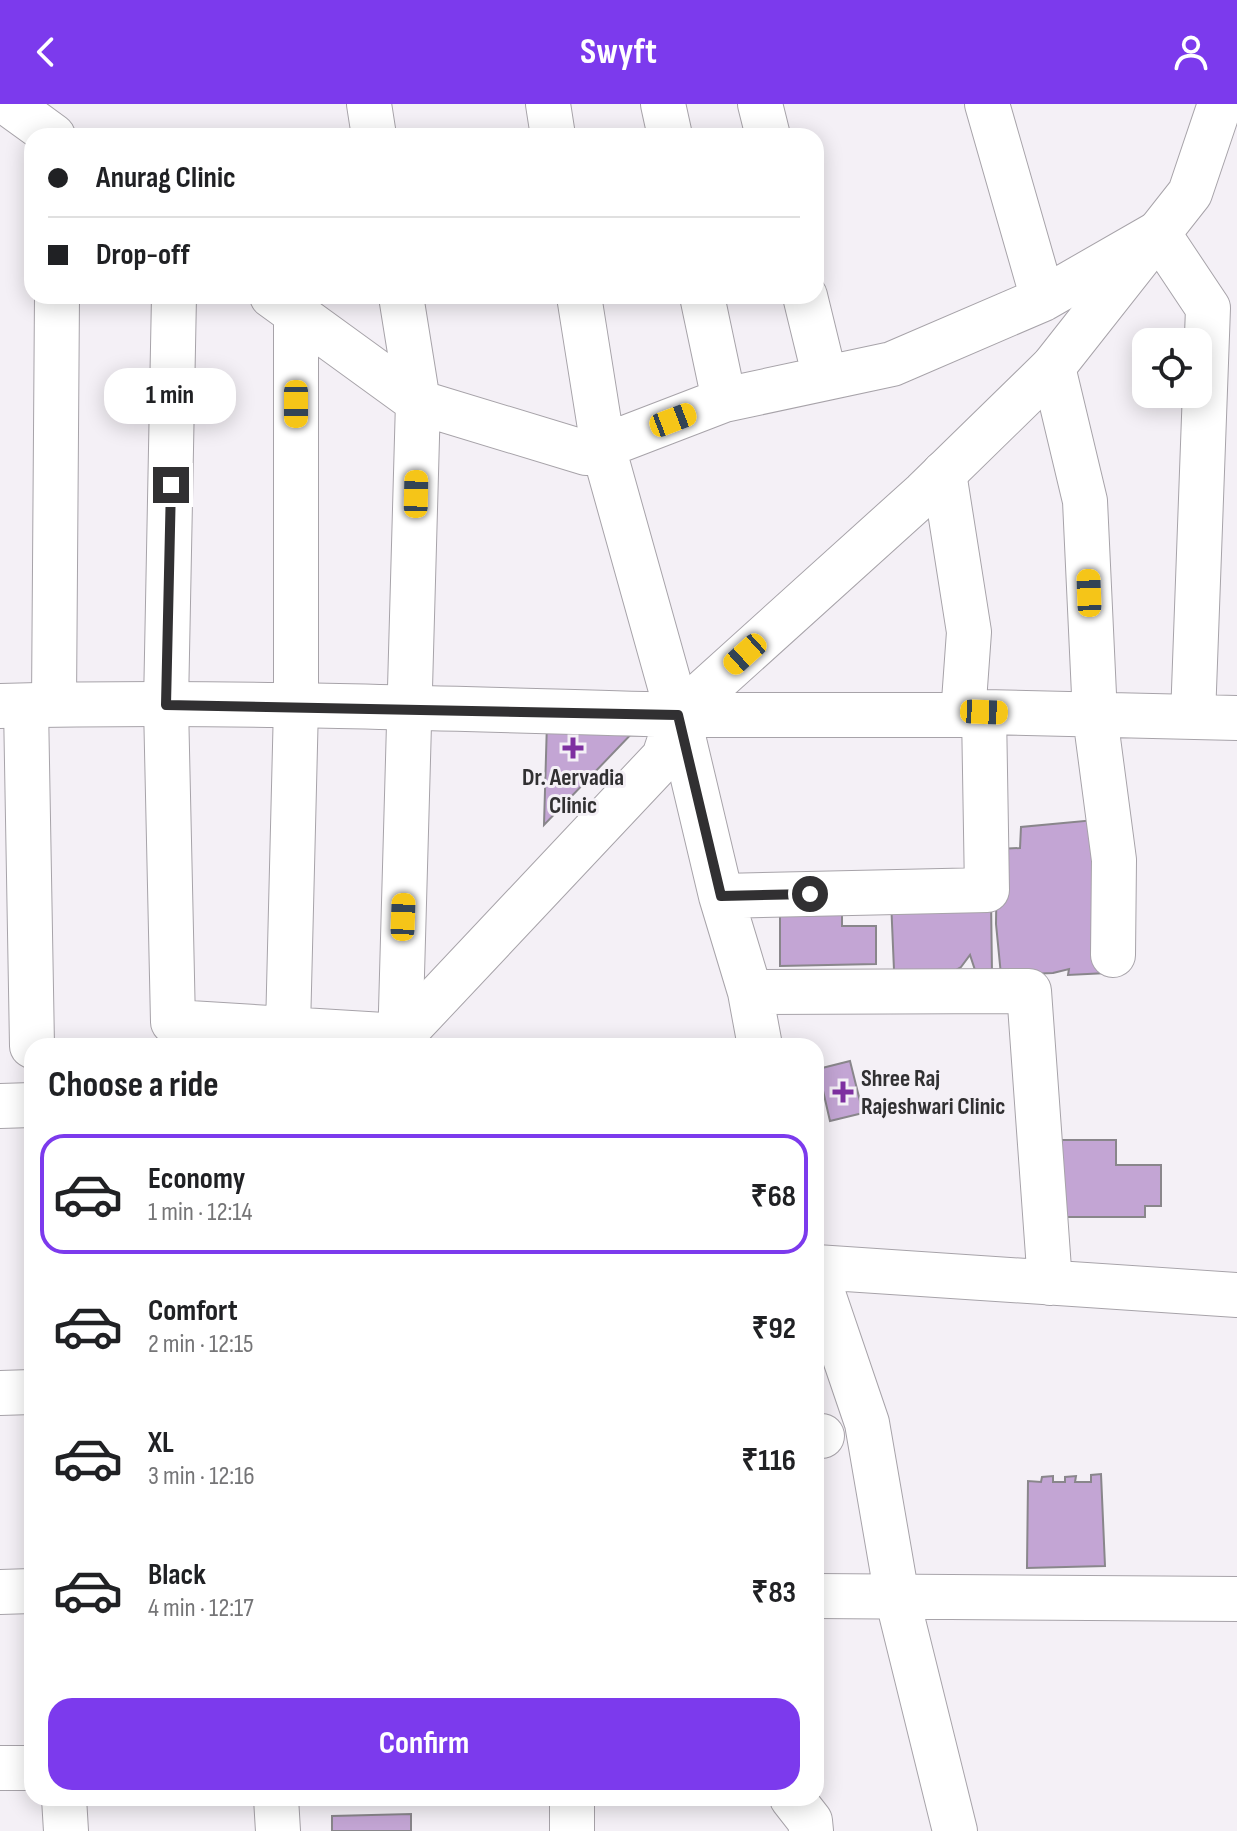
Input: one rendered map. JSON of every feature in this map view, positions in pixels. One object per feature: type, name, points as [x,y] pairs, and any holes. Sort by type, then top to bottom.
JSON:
[{"type":"street","points":[[9,104],[42,128]]},
{"type":"street","points":[[369,104],[373,128]]},
{"type":"street","points":[[548,104],[552,128]]},
{"type":"street","points":[[663,104],[668,128]]},
{"type":"street","points":[[760,104],[766,128]]},
{"type":"street","points":[[987,104],[1043,299]]},
{"type":"street","points":[[402,1038],[664,757],[678,715],[944,473],[1053,367],[1190,193],[1220,104]]},
{"type":"street","points":[[284,305],[418,402],[586,453],[724,400],[892,364],[1043,299],[1158,233]]},
{"type":"street","points":[[1158,233],[1208,308],[1193,717]]},
{"type":"street","points":[[31,1038],[15,913],[56,304]]},
{"type":"street","points":[[174,304],[166,705],[173,1022],[288,1029],[358,1038]]},
{"type":"street","points":[[397,1038],[418,402],[402,304]]},
{"type":"street","points":[[580,304],[603,447],[678,715],[721,896],[750,992],[759,1038]]},
{"type":"street","points":[[704,304],[724,400]]},
{"type":"street","points":[[807,304],[825,378]]},
{"type":"street","points":[[284,305],[296,706],[288,1029]]},
{"type":"street","points":[[1053,367],[1085,501],[1095,716],[1114,860],[1113,955]]},
{"type":"street","points":[[721,896],[987,890],[969,632],[944,473]]},
{"type":"street","points":[[27,705],[296,706],[678,715],[974,714],[1237,718]]},
{"type":"street","points":[[750,992],[1029,991],[1050,1283]]},
{"type":"street","points":[[0,1106],[24,1105]]},
{"type":"street","points":[[824,1270],[1237,1295]]},
{"type":"street","points":[[824,1294],[867,1423],[897,1597],[955,1831]]},
{"type":"street","points":[[0,1393],[24,1392]]},
{"type":"street","points":[[0,1592],[24,1591]]},
{"type":"street","points":[[824,1596],[1237,1599]]},
{"type":"street","points":[[0,1768],[24,1768]]},
{"type":"street","points":[[64,1806],[66,1831]]},
{"type":"street","points":[[276,1806],[278,1831]]},
{"type":"street","points":[[572,1806],[572,1831]]},
{"type":"street","points":[[798,1806],[810,1821],[811,1831]]},
{"type":"building","points":[[547,722],[640,725],[544,825]]},
{"type":"building","points":[[1095,820],[1107,973],[1068,975],[1069,969],[1053,973],[1001,975],[996,924],[997,849],[1020,848],[1021,827]]},
{"type":"building","points":[[991,898],[992,973],[975,970],[970,955],[961,967],[945,976],[894,970],[891,900]]},
{"type":"building","points":[[842,899],[842,926],[876,926],[876,964],[780,966],[780,900]]},
{"type":"building","points":[[850,1061],[863,1113],[830,1121],[824,1095],[824,1068]]},
{"type":"building","points":[[1062,1140],[1116,1140],[1116,1165],[1161,1165],[1161,1206],[1145,1206],[1145,1217],[1062,1217]]},
{"type":"building","points":[[1101,1474],[1105,1566],[1027,1568],[1028,1481],[1041,1482],[1042,1477],[1053,1476],[1053,1482],[1065,1482],[1065,1477],[1076,1476],[1075,1482],[1091,1482],[1091,1475]]},
{"type":"building","points":[[411,1814],[411,1831],[332,1831],[332,1816]]},
{"type":"place","name":"Dr. Aervadia Clinic","points":[[573,748]]},
{"type":"place","name":"Shree Raj Rajeshwari Clinic","points":[[843,1092]]},
{"type":"route","points":[[171,485],[166,705],[678,715],[721,896],[810,894]]}]
